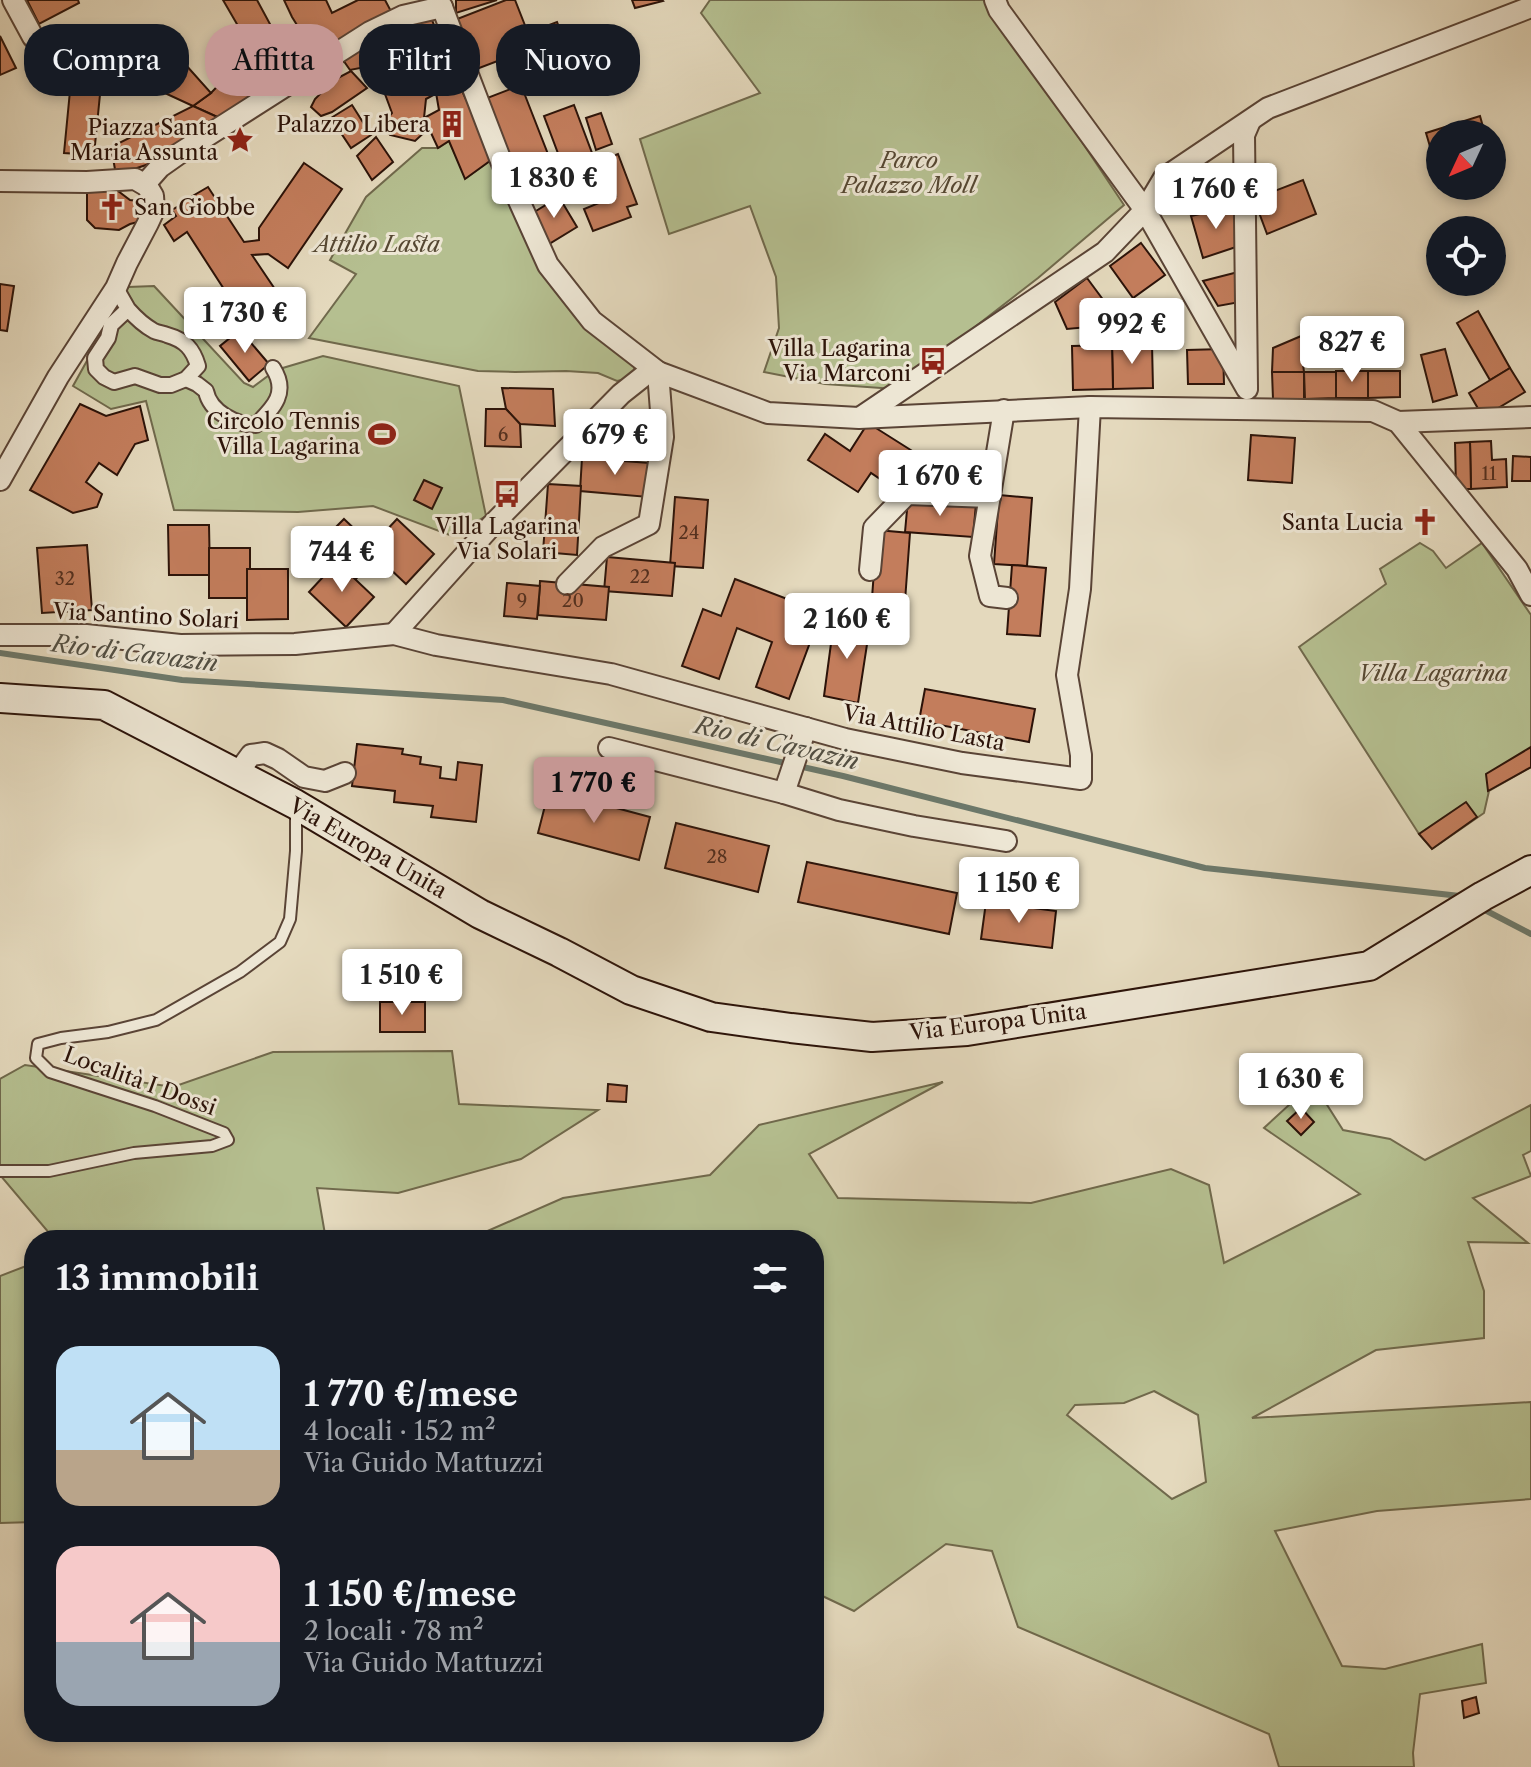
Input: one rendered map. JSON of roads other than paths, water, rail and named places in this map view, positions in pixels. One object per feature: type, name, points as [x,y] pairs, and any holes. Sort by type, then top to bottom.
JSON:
[{"type":"main road","name":"Via Europa Unita","points":[[0,698],[104,705],[295,804],[480,914],[631,990],[711,1017],[872,1037],[967,1031],[1369,966],[1531,870]]},
{"type":"street","points":[[13,0],[26,24]]},
{"type":"street","points":[[995,0],[999,10],[1145,210],[1247,399]]},
{"type":"street","points":[[145,184],[160,167],[177,155],[370,32],[399,8],[445,4],[501,161],[548,265],[592,321],[658,372],[768,413],[859,418],[1247,399],[1373,411],[1398,422],[1531,417]]},
{"type":"street","points":[[859,418],[1105,252],[1145,210],[1164,178],[1268,108],[1531,7]]},
{"type":"street","points":[[1247,399],[1244,135],[1250,121]]},
{"type":"street","points":[[0,181],[135,179],[150,190],[154,203],[148,223],[116,288],[58,377],[0,480]]},
{"type":"street","points":[[116,288],[136,318],[153,330],[186,343],[198,366],[186,379],[171,385],[160,385],[135,376],[114,382],[96,369],[95,358],[108,338],[111,325],[128,309]]},
{"type":"street","points":[[186,379],[206,391],[208,400],[217,411],[247,425],[256,425],[274,408],[278,397],[281,385],[273,368]]},
{"type":"street","points":[[567,584],[603,547],[649,524],[666,478],[658,372]]},
{"type":"street","points":[[394,634],[492,525],[621,394],[645,375],[658,372]]},
{"type":"street","name":"Via Attilio Lasta","points":[[394,634],[436,645],[611,674],[845,739],[962,763],[1081,779],[1081,755],[1067,675],[1080,589],[1090,407]]},
{"type":"street","points":[[1004,410],[980,556],[990,596],[1007,598]]},
{"type":"street","points":[[1398,422],[1517,569],[1531,595]]},
{"type":"street","points":[[870,570],[874,528],[907,494],[990,497]]},
{"type":"street","name":"Via Santino Solari","points":[[0,635],[86,635],[180,645],[295,644],[394,634]]},
{"type":"street","points":[[784,793],[806,728]]},
{"type":"street","points":[[609,748],[839,810],[1006,841]]},
{"type":"street","name":"Via Europa Unita","points":[[237,774],[251,755],[265,753],[304,777],[325,781],[345,773]]},
{"type":"lane","name":"Località I Dossi","points":[[0,1171],[49,1171],[134,1153],[212,1146],[228,1140],[224,1133],[155,1106],[50,1072],[36,1058],[38,1044],[156,1020],[240,972],[280,942],[290,919],[296,851],[295,804]]},
{"type":"waterway","name":"Rio di Cavazin","points":[[0,653],[182,680],[503,700],[843,776],[1205,868],[1465,898]]},
{"type":"waterway","name":"Rio di Cavazin","points":[[1481,908],[1531,934]]},
{"type":"place","name":"Palazzo Libera","points":[[452,124]]},
{"type":"place","name":"Piazza Santa Maria Assunta","points":[[240,140]]},
{"type":"place","name":"San Giobbe","points":[[112,207]]},
{"type":"place","name":"Villa Lagarina Via Marconi","points":[[933,361]]},
{"type":"place","name":"Circolo Tennis Villa Lagarina","points":[[382,434]]},
{"type":"place","name":"Villa Lagarina Via Solari","points":[[507,494]]},
{"type":"place","name":"Santa Lucia","points":[[1425,522]]},
{"type":"park label","name":"Parco Palazzo Moll","points":[[909,172]]},
{"type":"park label","name":"Attilio Lasta","points":[[377,244]]},
{"type":"park label","name":"Villa Lagarina","points":[[1433,673]]}]
